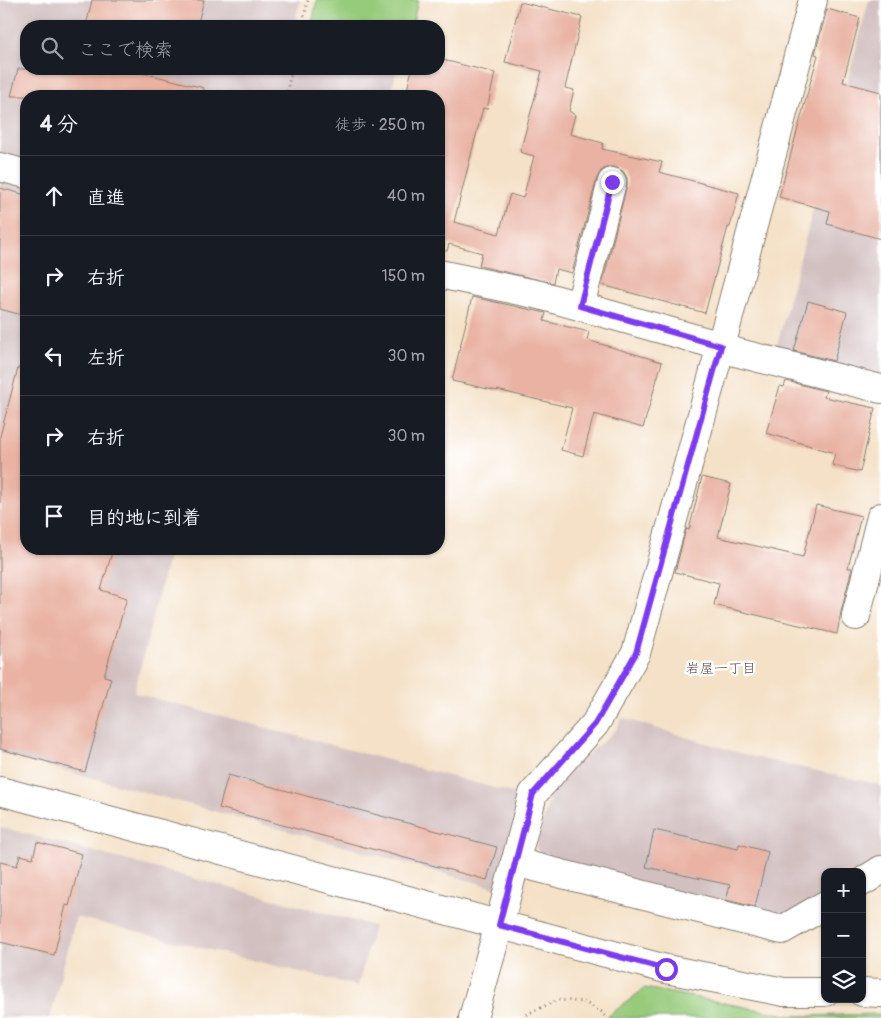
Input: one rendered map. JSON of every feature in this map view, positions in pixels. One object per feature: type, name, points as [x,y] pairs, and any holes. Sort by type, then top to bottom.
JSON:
[{"type":"street","points":[[473,1018],[533,794],[595,724],[636,653],[721,346],[813,0]]},
{"type":"street","points":[[0,167],[20,172]]},
{"type":"street","points":[[580,306],[612,182]]},
{"type":"street","points":[[445,275],[540,295],[721,346],[731,351],[881,390]]},
{"type":"street","points":[[856,616],[881,517]]},
{"type":"street","points":[[0,791],[675,971],[784,992],[821,992]]},
{"type":"street","points":[[515,862],[782,930],[821,906]]},
{"type":"street","points":[[866,879],[881,870]]},
{"type":"street","points":[[866,992],[881,992]]},
{"type":"path","points":[[303,20],[308,0]]},
{"type":"path","points":[[287,90],[291,75]]},
{"type":"path","points":[[523,1018],[529,1013],[558,1000],[584,1002],[602,1012],[606,1018]]},
{"type":"shaded area","points":[[0,0],[300,0],[296,19],[300,20],[20,20],[20,75],[395,75],[392,90],[20,90],[20,163],[0,160]]},
{"type":"shaded area","points":[[869,0],[881,0],[881,384],[774,356]]},
{"type":"shaded area","points":[[0,180],[20,185],[20,555],[168,555],[134,693],[521,795],[497,888],[0,753]]},
{"type":"shaded area","points":[[622,718],[753,757],[881,785],[881,860],[866,869],[821,868],[821,899],[782,923],[543,858],[536,847],[549,799],[555,786],[572,768],[616,730]]},
{"type":"shaded area","points":[[0,827],[374,926],[358,986],[76,917],[50,1018],[0,1018]]},
{"type":"green space","points":[[317,0],[418,0],[413,20],[312,20]]},
{"type":"green space","points":[[645,988],[792,1016],[881,1014],[881,1018],[606,1018]]},
{"type":"building","points":[[92,0],[204,0],[199,20],[87,20]]},
{"type":"building","points":[[520,2],[582,17],[565,88],[574,90],[569,111],[575,115],[570,134],[603,143],[602,149],[662,162],[659,172],[739,193],[705,313],[602,285],[627,185],[627,178],[623,171],[615,167],[607,167],[601,171],[597,178],[572,273],[556,269],[553,283],[479,266],[482,253],[449,244],[447,251],[445,251],[445,90],[407,90],[411,75],[445,75],[445,60],[495,73],[487,109],[483,108],[454,222],[499,234],[510,194],[523,198],[534,156],[520,152],[542,71],[505,62]]},
{"type":"building","points":[[827,9],[860,18],[843,82],[881,92],[881,239],[827,224],[830,211],[779,197],[818,55],[815,54]]},
{"type":"building","points":[[18,69],[20,69],[20,75],[151,75],[204,88],[204,90],[20,90],[20,96],[11,96]]},
{"type":"building","points":[[0,188],[20,193],[20,314],[0,309]]},
{"type":"building","points":[[472,297],[546,313],[544,321],[589,332],[587,340],[662,362],[643,428],[594,414],[583,456],[561,450],[572,408],[452,381]]},
{"type":"building","points":[[808,301],[847,312],[834,361],[794,351]]},
{"type":"building","points":[[18,368],[20,368],[20,555],[111,555],[101,590],[127,598],[104,676],[111,678],[85,772],[0,749],[0,436]]},
{"type":"building","points":[[786,381],[826,391],[824,397],[875,408],[860,472],[832,465],[835,453],[766,433],[780,386],[784,387]]},
{"type":"building","points":[[702,477],[731,484],[718,537],[803,557],[816,505],[861,516],[848,568],[852,568],[837,634],[714,605],[719,583],[675,572],[686,529],[689,530]]},
{"type":"building","points":[[228,775],[497,847],[487,880],[219,808]]},
{"type":"building","points":[[654,830],[738,849],[739,844],[768,852],[755,907],[726,900],[730,885],[646,867]]},
{"type":"building","points":[[37,842],[82,854],[69,906],[66,905],[54,955],[0,942],[0,862],[17,866],[20,855],[33,858]]},
{"type":"district","name":"岩屋一丁目","points":[[721,668]]},
{"type":"route","points":[[612,182],[580,306],[721,346],[636,653],[595,724],[533,794],[499,925],[666,969]]}]
